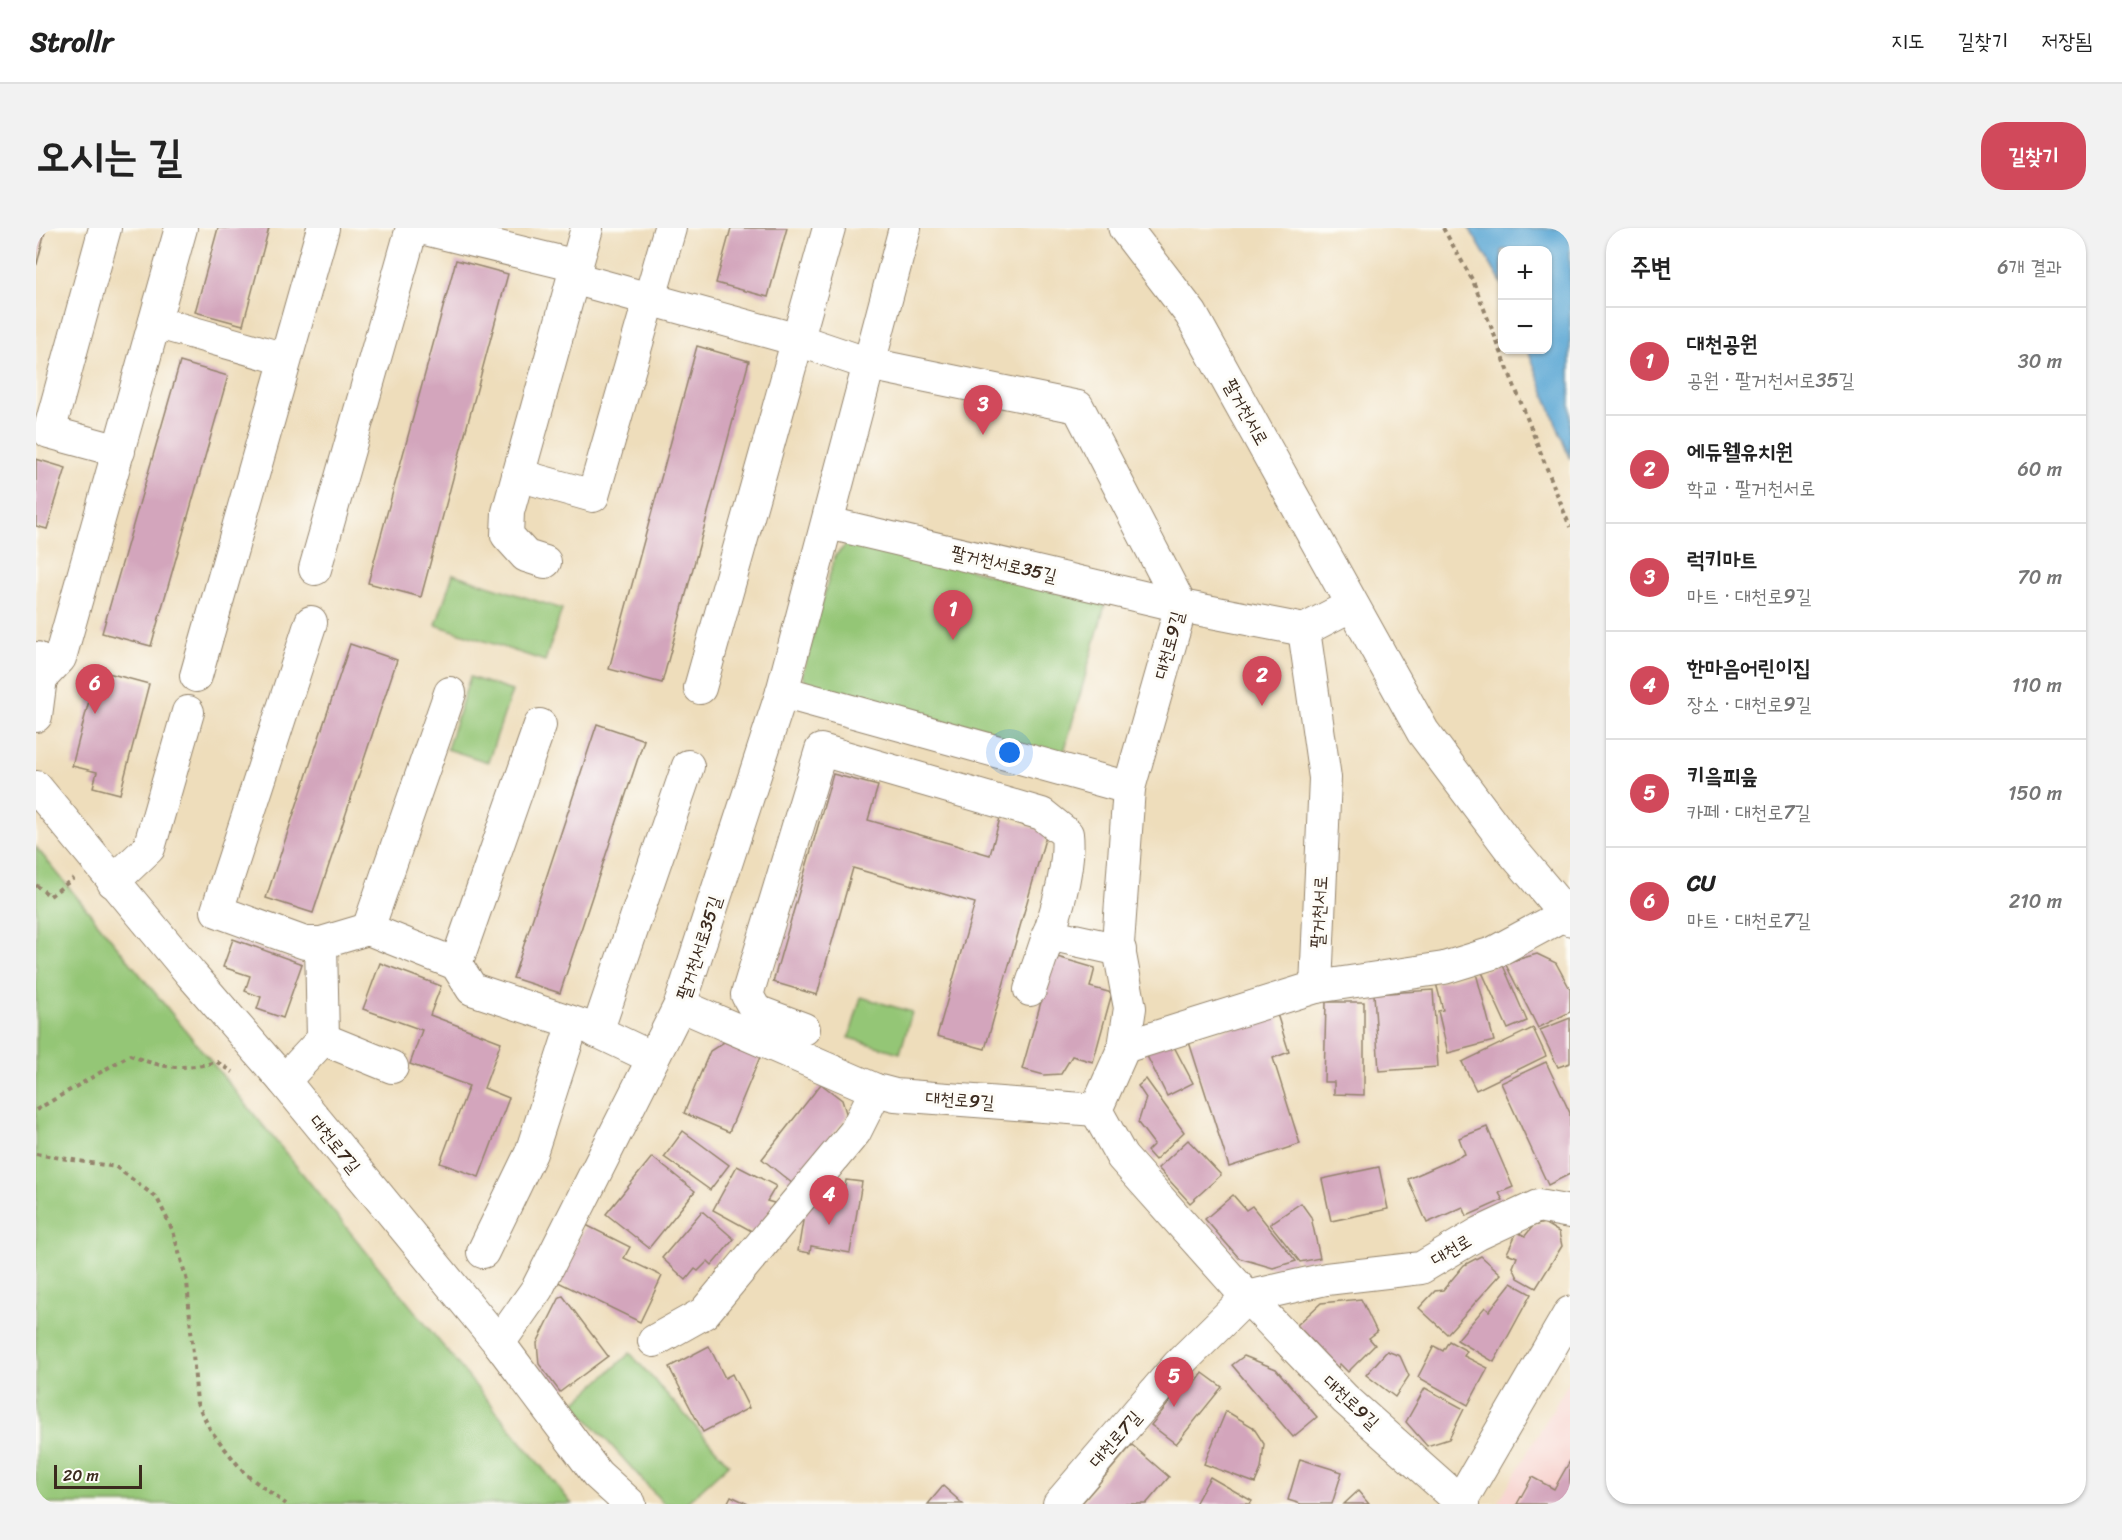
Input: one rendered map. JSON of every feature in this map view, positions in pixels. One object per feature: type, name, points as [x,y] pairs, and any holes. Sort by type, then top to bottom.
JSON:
[{"type":"main road","name":"팔거천서로","points":[[1125,228],[1191,314],[1423,732],[1510,848],[1568,916]]},
{"type":"main road","points":[[1461,1503],[1570,1313]]},
{"type":"street","points":[[105,228],[49,432],[118,451]]},
{"type":"street","points":[[36,716],[39,667],[60,658],[181,228]]},
{"type":"street","points":[[196,675],[322,228]]},
{"type":"street","points":[[315,569],[412,228]]},
{"type":"street","points":[[421,228],[575,272],[650,300],[798,340],[869,364]]},
{"type":"street","points":[[545,562],[526,556],[507,535],[508,513],[587,228]]},
{"type":"street","points":[[518,475],[593,495],[670,228]]},
{"type":"street","points":[[700,688],[829,228]]},
{"type":"street","name":"팔거천서로35길","points":[[499,1343],[537,1289],[680,1005],[782,692],[904,228]]},
{"type":"street","points":[[155,322],[285,359]]},
{"type":"street","name":"대천로9길","points":[[869,364],[1078,407],[1181,606],[1129,788],[1119,950],[1130,1008],[1124,1047],[1096,1110]]},
{"type":"street","name":"팔거천서로35길","points":[[828,523],[1181,606],[1304,630]]},
{"type":"street","points":[[1304,630],[1352,605]]},
{"type":"street","points":[[311,622],[217,912],[305,943],[321,943],[369,928],[456,964],[472,989],[585,1027],[653,1058]]},
{"type":"street","name":"팔거천서로","points":[[1304,630],[1325,778],[1316,987],[1444,968],[1493,953],[1568,916]]},
{"type":"street","points":[[782,692],[1129,788]]},
{"type":"street","points":[[369,928],[450,693]]},
{"type":"street","points":[[113,882],[149,849],[188,712]]},
{"type":"street","points":[[456,964],[540,725]]},
{"type":"street","points":[[804,1029],[756,1011],[747,995],[821,750],[1042,814],[1056,822],[1067,834],[1069,855],[1030,990]]},
{"type":"street","points":[[483,1252],[531,1153],[585,1027],[688,766]]},
{"type":"street","name":"대천로7길","points":[[36,787],[113,882],[281,1078],[499,1343],[597,1474],[630,1504]]},
{"type":"street","points":[[1048,934],[1119,950]]},
{"type":"street","points":[[281,1078],[323,1039],[321,943]]},
{"type":"street","points":[[1124,1047],[1316,987]]},
{"type":"street","name":"대천로9길","points":[[680,1005],[886,1092],[1096,1110]]},
{"type":"street","points":[[323,1039],[393,1067]]},
{"type":"street","points":[[654,1341],[705,1313],[886,1092]]},
{"type":"street","name":"대천로9길","points":[[1096,1110],[1122,1157],[1247,1297],[1345,1399],[1461,1503]]},
{"type":"street","name":"대천로","points":[[1247,1297],[1326,1279],[1421,1268],[1478,1234],[1538,1206],[1570,1212]]},
{"type":"street","name":"대천로7길","points":[[1059,1504],[1178,1365],[1247,1297]]},
{"type":"path","points":[[1443,228],[1473,281],[1570,527]]},
{"type":"path","points":[[36,885],[50,896],[81,874]]},
{"type":"path","points":[[36,1110],[130,1055],[155,1065],[185,1070],[217,1062],[246,1079],[281,1078]]},
{"type":"path","points":[[36,1154],[116,1167],[157,1198],[173,1231],[188,1281],[197,1403],[211,1431],[245,1474],[286,1504]]},
{"type":"shaded area","points":[[1570,1380],[1570,1504],[1501,1504],[1499,1501]]},
{"type":"green space","points":[[861,541],[1105,605],[1063,756],[807,686],[802,675],[835,556],[846,545]]},
{"type":"green space","points":[[453,574],[562,609],[545,661],[436,625]]},
{"type":"green space","points":[[470,677],[512,691],[488,762],[447,749]]},
{"type":"green space","points":[[36,847],[572,1504],[36,1504]]},
{"type":"green space","points":[[861,997],[912,1012],[900,1053],[849,1038]]},
{"type":"green space","points":[[630,1353],[729,1464],[685,1504],[664,1504],[574,1404]]},
{"type":"water","points":[[1469,228],[1570,228],[1570,460],[1530,354],[1552,354],[1552,246],[1498,246],[1498,277]]},
{"type":"building","points":[[36,228],[46,228],[37,264],[36,263]]},
{"type":"building","points":[[218,228],[269,228],[243,325],[195,312]]},
{"type":"building","points":[[731,228],[787,228],[768,297],[716,283]]},
{"type":"building","points":[[456,260],[508,274],[421,597],[368,583]]},
{"type":"building","points":[[697,346],[749,361],[662,683],[609,669]]},
{"type":"building","points":[[180,362],[228,376],[151,646],[102,633]]},
{"type":"building","points":[[36,459],[66,468],[47,529],[36,526]]},
{"type":"building","points":[[350,644],[397,660],[313,913],[266,898]]},
{"type":"building","points":[[97,670],[149,684],[120,794],[93,787],[97,772],[72,766]]},
{"type":"building","points":[[597,724],[644,740],[560,993],[513,978]]},
{"type":"building","points":[[833,774],[878,786],[868,820],[990,855],[1000,818],[1047,832],[985,1049],[937,1036],[975,903],[853,868],[817,995],[773,982]]},
{"type":"building","points":[[233,939],[302,964],[283,1018],[257,1009],[261,997],[245,991],[250,976],[223,967]]},
{"type":"building","points":[[1537,954],[1556,963],[1570,989],[1570,1012],[1538,1028],[1505,963]]},
{"type":"building","points":[[1054,956],[1095,968],[1090,987],[1112,993],[1093,1062],[1072,1056],[1061,1074],[1044,1075],[1022,1069]]},
{"type":"building","points":[[380,963],[441,986],[430,1015],[501,1042],[484,1088],[509,1098],[479,1177],[440,1163],[469,1086],[410,1064],[422,1030],[363,1009]]},
{"type":"building","points":[[1502,963],[1527,1021],[1508,1029],[1482,972]]},
{"type":"building","points":[[1476,973],[1494,1041],[1448,1053],[1438,1011],[1443,1010],[1436,983]]},
{"type":"building","points":[[1433,990],[1438,1067],[1379,1071],[1374,994]]},
{"type":"building","points":[[1326,1002],[1364,1002],[1364,1095],[1334,1094],[1334,1082],[1324,1082]]},
{"type":"building","points":[[1277,1014],[1289,1052],[1273,1058],[1300,1144],[1229,1167],[1189,1042]]},
{"type":"building","points":[[1570,1018],[1570,1063],[1558,1067],[1540,1030]]},
{"type":"building","points":[[1533,1028],[1546,1056],[1476,1090],[1462,1062]]},
{"type":"building","points":[[1170,1039],[1193,1083],[1167,1096],[1145,1052]]},
{"type":"building","points":[[724,1042],[760,1057],[729,1132],[684,1113],[710,1051]]},
{"type":"building","points":[[1546,1062],[1570,1113],[1570,1174],[1548,1185],[1501,1083]]},
{"type":"building","points":[[1146,1079],[1184,1132],[1155,1160],[1147,1151],[1154,1144],[1138,1123],[1146,1098],[1138,1086]]},
{"type":"building","points":[[821,1084],[842,1100],[847,1116],[793,1184],[762,1159]]},
{"type":"building","points":[[1487,1127],[1513,1187],[1499,1193],[1503,1200],[1467,1216],[1463,1207],[1427,1223],[1408,1179],[1465,1154],[1459,1138]]},
{"type":"building","points":[[683,1131],[729,1165],[710,1190],[664,1157]]},
{"type":"building","points":[[1188,1140],[1221,1175],[1190,1203],[1158,1168]]},
{"type":"building","points":[[652,1157],[695,1191],[649,1248],[606,1214]]},
{"type":"building","points":[[737,1166],[776,1186],[767,1201],[774,1203],[757,1234],[713,1210]]},
{"type":"building","points":[[1379,1167],[1388,1209],[1331,1221],[1322,1179]]},
{"type":"building","points":[[846,1180],[862,1182],[850,1253],[811,1246],[810,1253],[798,1251],[806,1203],[824,1183],[845,1186]]},
{"type":"building","points":[[1233,1195],[1246,1210],[1252,1206],[1296,1261],[1273,1268],[1239,1258],[1205,1219]]},
{"type":"building","points":[[1301,1203],[1311,1217],[1320,1258],[1300,1262],[1270,1224]]},
{"type":"building","points":[[702,1211],[734,1239],[712,1265],[708,1261],[698,1271],[695,1269],[686,1280],[662,1258]]},
{"type":"building","points":[[1544,1223],[1559,1232],[1562,1246],[1536,1288],[1518,1278],[1513,1267],[1517,1257],[1507,1253],[1517,1232],[1525,1236],[1533,1226]]},
{"type":"building","points":[[586,1225],[630,1247],[624,1258],[662,1276],[640,1322],[558,1282]]},
{"type":"building","points":[[1481,1256],[1501,1274],[1447,1334],[1419,1308],[1435,1291],[1443,1290],[1464,1265]]},
{"type":"building","points":[[1511,1283],[1531,1294],[1494,1362],[1457,1340],[1485,1307],[1489,1311]]},
{"type":"building","points":[[563,1296],[608,1356],[560,1392],[539,1364],[537,1343],[560,1297]]},
{"type":"building","points":[[1361,1299],[1377,1332],[1369,1338],[1375,1345],[1348,1372],[1340,1364],[1338,1368],[1297,1325],[1321,1303]]},
{"type":"building","points":[[1449,1341],[1467,1351],[1464,1356],[1488,1368],[1468,1405],[1418,1377],[1434,1346],[1443,1351]]},
{"type":"building","points":[[709,1346],[725,1378],[732,1374],[749,1408],[703,1432],[669,1367]]},
{"type":"building","points":[[1387,1351],[1400,1356],[1409,1376],[1395,1397],[1366,1375]]},
{"type":"building","points":[[1244,1356],[1276,1369],[1317,1417],[1293,1437],[1232,1365]]},
{"type":"building","points":[[1203,1373],[1222,1387],[1176,1444],[1151,1425],[1188,1379],[1195,1384]]},
{"type":"building","points":[[1425,1388],[1464,1409],[1449,1439],[1427,1446],[1406,1422]]},
{"type":"building","points":[[1226,1411],[1253,1427],[1264,1444],[1261,1469],[1255,1483],[1204,1464]]},
{"type":"building","points":[[1132,1445],[1169,1477],[1146,1504],[1081,1504]]},
{"type":"building","points":[[1300,1459],[1342,1472],[1332,1504],[1301,1504],[1288,1500]]},
{"type":"building","points":[[1570,1461],[1570,1504],[1517,1504],[1532,1477],[1554,1489]]},
{"type":"building","points":[[1210,1477],[1252,1501],[1250,1504],[1195,1504]]},
{"type":"building","points":[[943,1486],[963,1504],[928,1504]]},
{"type":"building","points":[[1358,1491],[1369,1504],[1344,1504]]},
{"type":"building","points":[[731,1496],[748,1504],[727,1504]]},
{"type":"place","name":"럭키마트","points":[[983,435]]},
{"type":"place","name":"대천공원","points":[[953,640]]},
{"type":"place","name":"에듀웰유치원","points":[[1262,706]]},
{"type":"place","name":"CU","points":[[95,714]]},
{"type":"place","name":"한마음어린이집","points":[[829,1225]]},
{"type":"place","name":"키읔피읖","points":[[1174,1407]]}]
